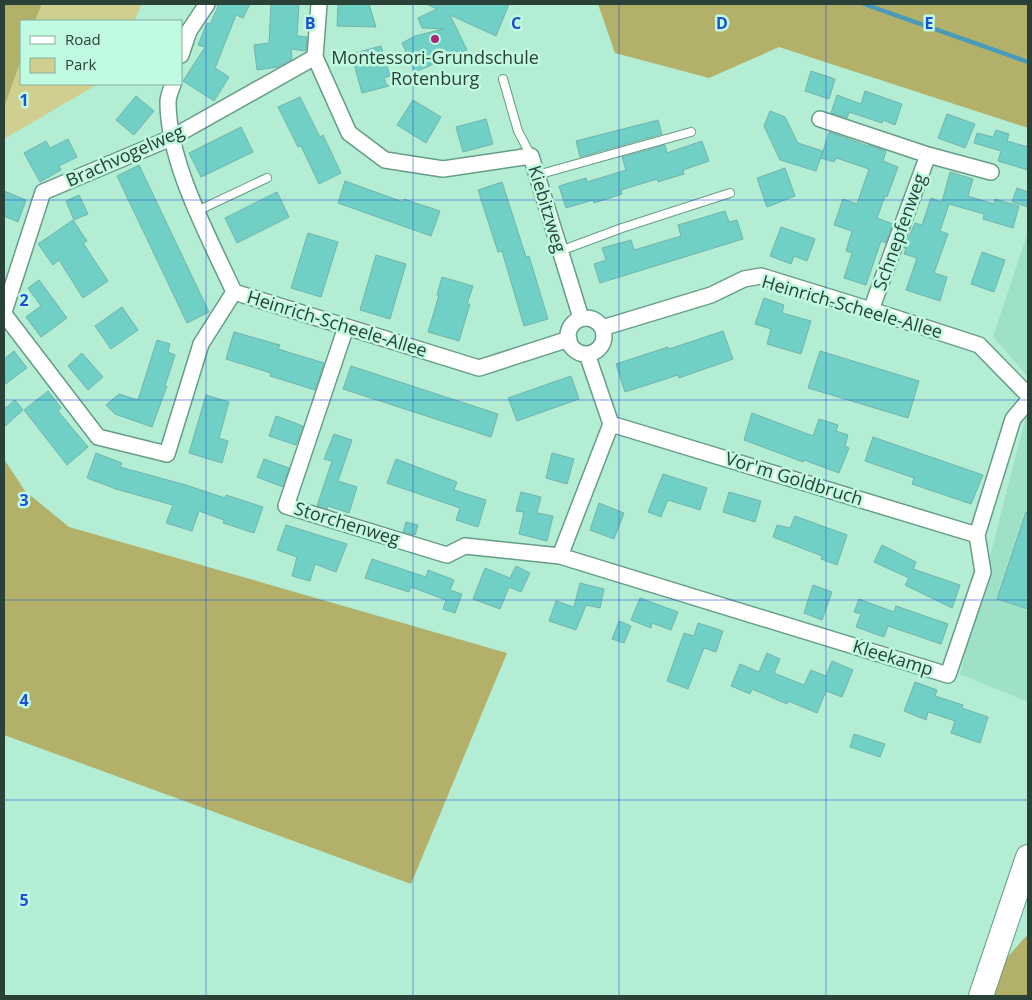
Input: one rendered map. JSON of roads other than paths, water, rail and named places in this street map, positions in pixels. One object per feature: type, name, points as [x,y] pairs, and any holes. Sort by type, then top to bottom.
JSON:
[{"type":"main road","points":[[981,996],[1028,857]]},
{"type":"street","points":[[182,52],[189,31],[207,4]]},
{"type":"street","name":"Kiebitzweg","points":[[319,4],[316,57],[349,133],[385,160],[443,169],[531,156],[581,318]]},
{"type":"street","name":"Brachvogelweg","points":[[234,292],[201,344],[167,454],[98,437],[4,313],[43,192],[171,138],[316,57]]},
{"type":"street","points":[[171,138],[168,100],[172,85]]},
{"type":"street","name":"Schnepfenweg","points":[[820,119],[928,155],[991,172]]},
{"type":"street","name":"Heinrich-Scheele-Allee","points":[[171,138],[191,198],[234,292],[479,368],[569,339]]},
{"type":"street","name":"Schnepfenweg","points":[[871,310],[928,155]]},
{"type":"street","name":"Heinrich-Scheele-Allee","points":[[602,328],[711,295],[744,279],[761,276],[979,345],[1028,395]]},
{"type":"street","points":[[581,318],[593,319],[602,328],[604,334],[602,344],[598,349],[587,354],[572,348],[568,333],[570,327],[576,321],[581,318]]},
{"type":"street","name":"Storchenweg","points":[[346,328],[286,506],[447,555],[465,546],[560,556]]},
{"type":"street","points":[[560,556],[611,424],[587,354]]},
{"type":"street","name":"Kleekamp","points":[[560,556],[948,675],[983,572],[978,534],[1013,419],[1028,401]]},
{"type":"street","name":"Vor'm Goldbruch","points":[[611,424],[978,534]]},
{"type":"lane","points":[[502,80],[518,131],[531,156]]},
{"type":"lane","points":[[537,175],[691,132]]},
{"type":"lane","points":[[197,211],[267,178]]},
{"type":"lane","points":[[560,251],[622,228],[730,193]]},
{"type":"waterway","points":[[864,4],[1028,62]]},
{"type":"place","name":"Montessori-Grundschule Rotenburg","points":[[435,39]]}]
